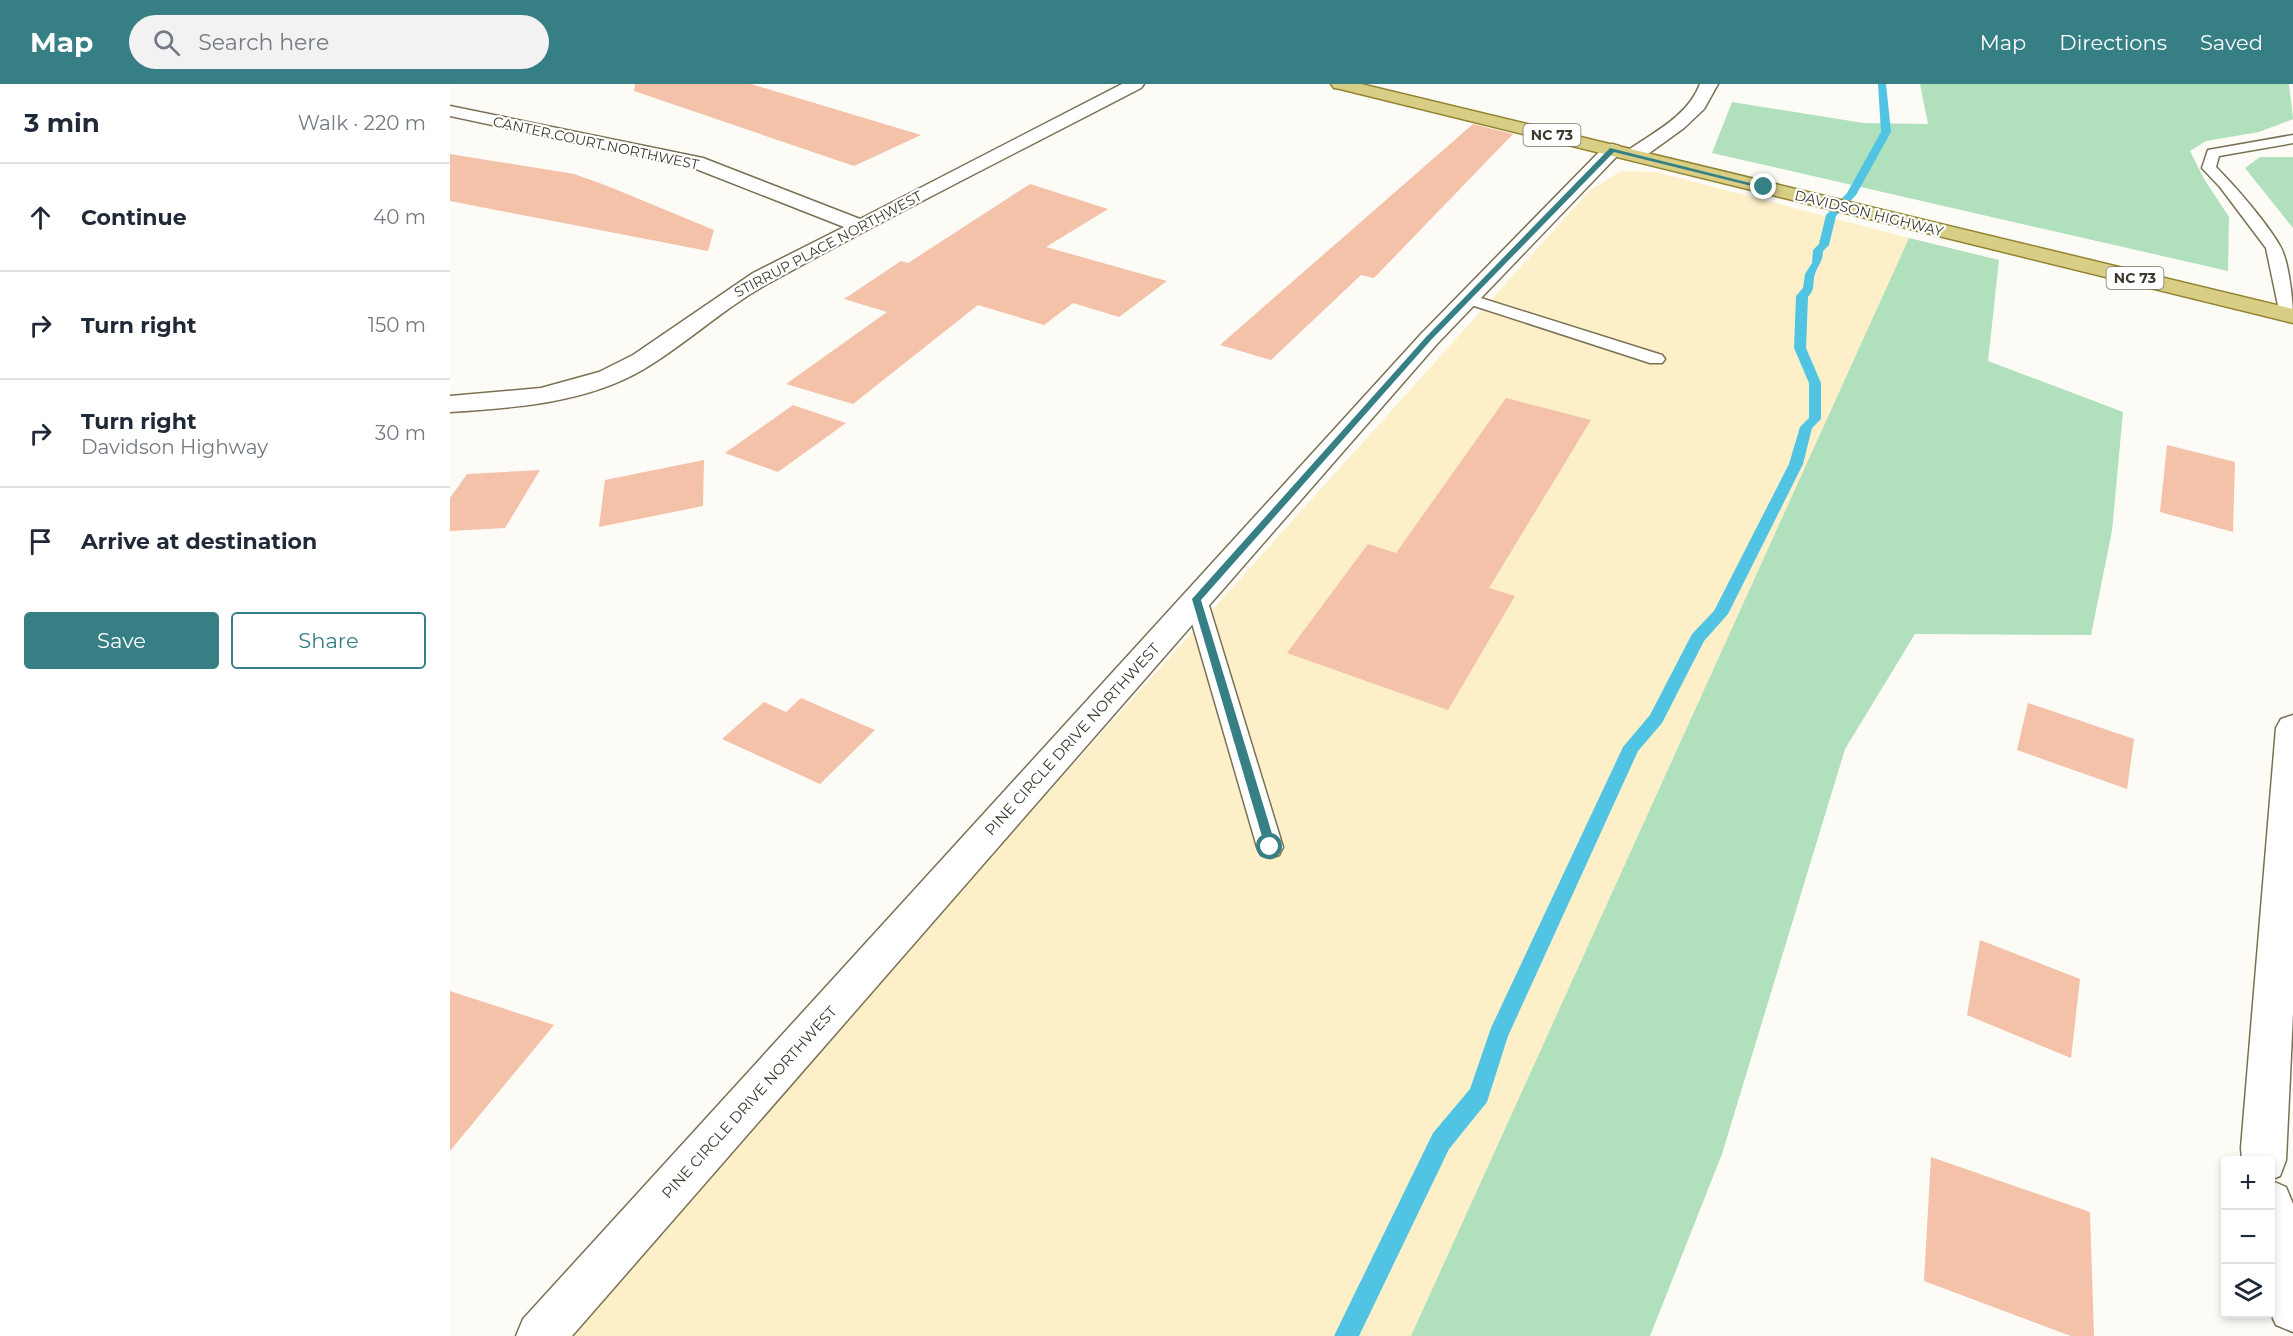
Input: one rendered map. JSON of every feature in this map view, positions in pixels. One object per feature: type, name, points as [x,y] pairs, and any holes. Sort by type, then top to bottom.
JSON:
[{"type":"main road","name":"DAVIDSON HIGHWAY","points":[[1340,84],[2291,315]]},
{"type":"street","name":"STIRRUP PLACE NORTHWEST","points":[[450,404],[481,402],[565,389],[629,368],[752,283],[1135,84]]},
{"type":"street","name":"PINE CIRCLE DRIVE NORTHWEST","points":[[540,1336],[1429,339],[1623,152],[1695,110],[1707,93],[1709,84]]},
{"type":"street","name":"CANTER COURT NORTHWEST","points":[[455,116],[609,142],[696,162],[860,226]]},
{"type":"street","points":[[2264,1156],[2293,728]]},
{"type":"street","points":[[2272,1210],[2293,1308]]},
{"type":"lane","points":[[2291,315],[2274,248],[2225,184],[2209,168],[2213,153],[2293,140]]},
{"type":"lane","points":[[1468,299],[1656,359]]},
{"type":"lane","points":[[1196,599],[1270,847]]},
{"type":"shaded area","points":[[1621,171],[1656,172],[1909,238],[1411,1336],[559,1336],[1589,191]]},
{"type":"green space","points":[[1920,84],[2289,84],[2293,119],[2259,132],[2206,141],[2190,151],[2204,179],[2229,217],[2228,271],[1712,153],[1732,102],[1863,123],[1928,124]]},
{"type":"green space","points":[[2260,157],[2293,157],[2293,228],[2245,168]]},
{"type":"green space","points":[[1909,238],[1999,260],[1988,361],[2123,412],[2112,531],[2091,635],[1915,634],[1845,749],[1722,1154],[1650,1336],[1411,1336]]},
{"type":"building","points":[[635,84],[751,84],[921,135],[854,166],[634,91]]},
{"type":"building","points":[[1473,124],[1513,134],[1374,278],[1361,275],[1271,360],[1220,345]]},
{"type":"building","points":[[450,154],[574,174],[605,185],[714,230],[708,251],[450,201]]},
{"type":"building","points":[[1030,184],[1108,209],[1046,247],[1167,281],[1119,317],[1073,303],[1044,325],[978,305],[853,404],[786,384],[887,312],[844,299],[901,261],[908,263]]},
{"type":"building","points":[[1506,398],[1591,420],[1489,588],[1515,596],[1448,710],[1287,653],[1368,544],[1396,553]]},
{"type":"building","points":[[793,405],[846,423],[778,472],[725,453]]},
{"type":"building","points":[[2167,445],[2235,462],[2233,532],[2160,512]]},
{"type":"building","points":[[704,460],[703,506],[599,527],[605,480]]},
{"type":"building","points":[[540,470],[505,528],[450,531],[450,498],[467,474]]},
{"type":"building","points":[[801,698],[875,730],[820,784],[722,739],[764,702],[786,712]]},
{"type":"building","points":[[2028,703],[2134,739],[2127,789],[2017,750]]},
{"type":"building","points":[[1980,940],[2080,979],[2071,1058],[1967,1015]]},
{"type":"building","points":[[450,991],[554,1025],[450,1151]]},
{"type":"building","points":[[1931,1157],[2090,1212],[2094,1336],[2071,1336],[1924,1281]]},
{"type":"waterway","points":[[1346,1336],[1441,1141],[1479,1095],[1498,1035],[1631,747],[1656,719],[1698,638],[1720,614],[1796,464],[1806,427],[1815,419],[1815,383],[1800,348],[1802,296],[1809,289],[1810,274],[1817,263],[1818,250],[1824,245],[1831,215],[1851,195],[1886,132],[1882,84]]},
{"type":"route","points":[[1270,847],[1196,599],[1429,339],[1612,150],[1764,187]]}]
